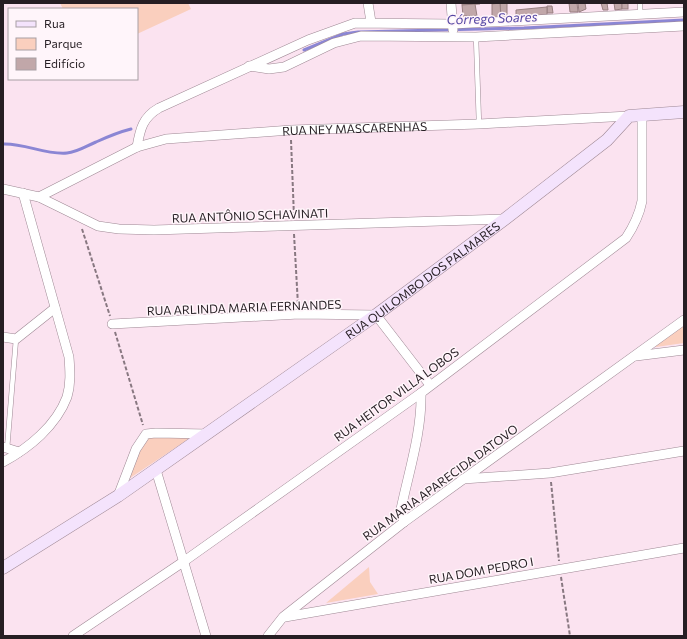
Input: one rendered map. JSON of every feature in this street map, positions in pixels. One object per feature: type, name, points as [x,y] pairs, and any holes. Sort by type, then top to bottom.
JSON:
[{"type":"street","points":[[368,3],[371,22]]},
{"type":"street","points":[[451,3],[453,30]]},
{"type":"street","points":[[249,66],[269,69],[284,67],[334,43],[362,36],[640,14],[684,12]]},
{"type":"street","points":[[137,147],[140,130],[147,117],[152,112],[249,66],[346,25],[371,22],[453,30],[476,36],[684,26]]},
{"type":"street","name":"RUA NEY MASCARENHAS","points":[[39,197],[137,147],[166,139],[216,134],[479,124],[684,112]]},
{"type":"street","name":"RUA HEITOR VILLA LOBOS","points":[[76,635],[183,562],[421,393],[626,238],[640,213],[642,201],[642,115]]},
{"type":"street","name":"RUA QUILOMBO DOS PALMARES","points":[[3,568],[118,496],[376,315],[505,219],[606,140],[629,116]]},
{"type":"street","name":"RUA ANTÔNIO SCHAVINATI","points":[[3,188],[39,197],[98,226],[119,229],[169,229],[505,219]]},
{"type":"street","points":[[3,462],[37,438],[54,421],[67,397],[70,378],[69,357],[22,193]]},
{"type":"street","points":[[3,337],[16,339],[55,308]]},
{"type":"street","name":"RUA ARLINDA MARIA FERNANDES","points":[[112,324],[299,314],[376,315]]},
{"type":"street","points":[[376,315],[430,385]]},
{"type":"street","name":"RUA MARIA APARECIDA DATOVO","points":[[268,636],[283,617],[404,522],[684,320]]},
{"type":"street","points":[[634,356],[684,350]]},
{"type":"street","points":[[404,522],[401,509],[418,430],[422,405],[421,393]]},
{"type":"street","points":[[118,496],[136,449],[146,434],[208,434]]},
{"type":"street","points":[[5,448],[19,452]]},
{"type":"street","points":[[463,479],[550,473],[684,451]]},
{"type":"street","points":[[156,470],[206,636]]},
{"type":"street","name":"RUA DOM PEDRO I","points":[[283,617],[559,568],[684,548]]},
{"type":"lane","points":[[640,3],[640,14]]},
{"type":"lane","points":[[476,36],[479,124]]},
{"type":"lane","points":[[5,448],[16,339]]},
{"type":"path","points":[[550,473],[559,568],[570,636]]},
{"type":"green space","points":[[60,3],[188,3],[191,9],[138,34],[138,8],[62,8]]},
{"type":"green space","points":[[684,325],[684,343],[656,347],[655,345]]},
{"type":"green space","points":[[193,436],[127,480],[144,441],[148,437]]},
{"type":"green space","points":[[369,567],[370,582],[378,594],[326,603]]},
{"type":"building","points":[[462,3],[480,3],[480,4],[462,5]]},
{"type":"building","points":[[500,3],[507,3],[507,16],[501,16]]},
{"type":"building","points":[[500,3],[501,18],[492,18],[492,4]]},
{"type":"building","points":[[569,3],[577,3],[578,12],[570,12]]},
{"type":"building","points":[[578,3],[585,3],[586,9],[579,12]]},
{"type":"building","points":[[601,3],[607,3],[608,10],[603,10]]},
{"type":"building","points":[[614,3],[622,3],[622,9],[615,10]]},
{"type":"building","points":[[622,3],[628,3],[628,9],[622,9]]},
{"type":"building","points":[[475,4],[477,16],[463,16],[462,5]]},
{"type":"building","points":[[547,6],[552,6],[553,13],[547,13]]},
{"type":"building","points":[[547,7],[547,15],[516,17],[516,10]]},
{"type":"waterway","name":"Córrego Soares","points":[[304,50],[343,34],[358,32],[524,28],[684,20]]},
{"type":"waterway","name":"Córrego Soares","points":[[3,144],[19,145],[51,152],[67,153],[131,129]]}]
